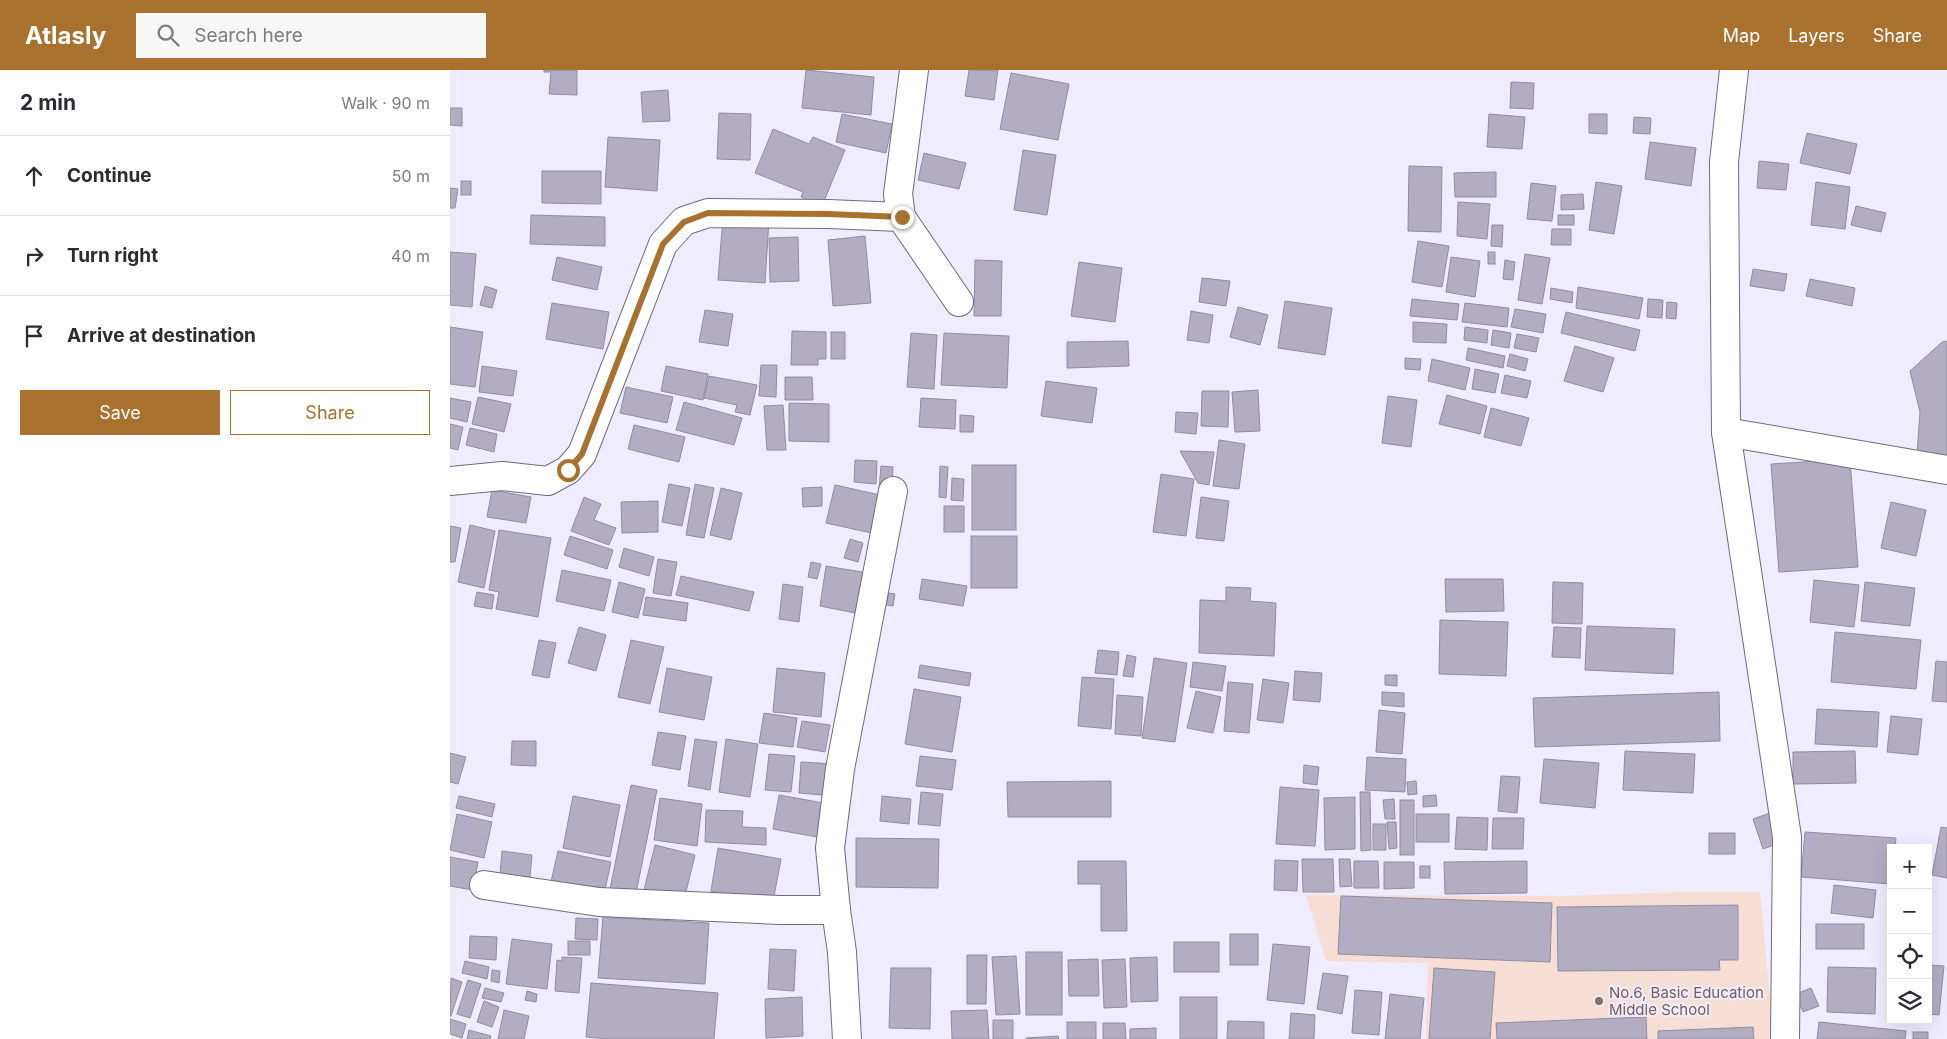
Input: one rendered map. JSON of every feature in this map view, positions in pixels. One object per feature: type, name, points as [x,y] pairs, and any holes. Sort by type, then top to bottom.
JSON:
[{"type":"street","points":[[914,70],[898,194],[902,217],[959,302]]},
{"type":"street","points":[[1734,70],[1724,162],[1726,432],[1787,837],[1785,1039]]},
{"type":"street","points":[[450,481],[502,476],[548,481],[568,470],[582,454],[663,244],[684,222],[708,213],[902,217]]},
{"type":"street","points":[[1726,432],[1947,470]]},
{"type":"street","points":[[847,1039],[842,952],[830,848],[840,768],[893,491]]},
{"type":"street","points":[[484,886],[599,902],[780,910],[836,910]]},
{"type":"shaded area","name":"No.6, Basic Education Middle School","points":[[1684,892],[1760,892],[1774,1039],[1426,1039],[1428,963],[1326,961],[1306,895],[1564,896]]},
{"type":"building","points":[[544,70],[577,70],[577,95],[549,94],[551,72],[544,72]]},
{"type":"building","points":[[806,70],[874,77],[871,115],[802,108]]},
{"type":"building","points":[[969,70],[998,70],[994,100],[965,96]]},
{"type":"building","points":[[1011,73],[1069,84],[1058,140],[1000,129]]},
{"type":"building","points":[[1511,82],[1534,83],[1533,109],[1510,108]]},
{"type":"building","points":[[668,90],[670,121],[643,122],[641,92]]},
{"type":"building","points":[[450,108],[462,108],[462,126],[450,125]]},
{"type":"building","points":[[719,113],[751,114],[750,160],[717,159]]},
{"type":"building","points":[[842,114],[892,124],[886,153],[836,142]]},
{"type":"building","points":[[1489,114],[1525,117],[1522,149],[1487,147]]},
{"type":"building","points":[[1589,114],[1607,114],[1607,134],[1589,133]]},
{"type":"building","points":[[1634,117],[1651,118],[1650,134],[1633,133]]},
{"type":"building","points":[[773,129],[809,144],[813,137],[845,150],[822,206],[801,197],[803,192],[755,173]]},
{"type":"building","points":[[1807,133],[1857,144],[1850,174],[1800,163]]},
{"type":"building","points":[[608,137],[660,140],[657,191],[605,187]]},
{"type":"building","points":[[1650,142],[1696,148],[1691,186],[1645,179]]},
{"type":"building","points":[[1023,150],[1056,155],[1047,215],[1014,210]]},
{"type":"building","points":[[924,153],[966,163],[959,189],[918,180]]},
{"type":"building","points":[[1759,161],[1789,164],[1786,190],[1757,188]]},
{"type":"building","points":[[1409,166],[1442,167],[1441,232],[1408,231]]},
{"type":"building","points":[[542,171],[601,171],[601,204],[542,203]]},
{"type":"building","points":[[1496,172],[1496,197],[1455,197],[1454,173]]},
{"type":"building","points":[[461,181],[471,181],[471,195],[461,195]]},
{"type":"building","points":[[1596,182],[1622,186],[1614,234],[1589,230]]},
{"type":"building","points":[[1816,182],[1850,187],[1845,229],[1811,225]]},
{"type":"building","points":[[1531,183],[1556,186],[1552,221],[1527,219]]},
{"type":"building","points":[[450,188],[458,189],[455,208],[450,208]]},
{"type":"building","points":[[1583,194],[1584,209],[1561,210],[1561,195]]},
{"type":"building","points":[[1458,202],[1490,204],[1487,239],[1457,236]]},
{"type":"building","points":[[1856,206],[1886,213],[1881,232],[1851,225]]},
{"type":"building","points":[[531,215],[605,217],[605,246],[530,244]]},
{"type":"building","points":[[1558,215],[1574,215],[1574,225],[1558,225]]},
{"type":"building","points":[[723,217],[769,220],[765,283],[718,280]]},
{"type":"building","points":[[1492,225],[1503,225],[1502,247],[1491,246]]},
{"type":"building","points":[[1552,229],[1571,229],[1571,245],[1551,245]]},
{"type":"building","points":[[865,236],[871,303],[833,306],[828,240]]},
{"type":"building","points":[[798,237],[799,281],[770,282],[769,238]]},
{"type":"building","points":[[1418,241],[1449,246],[1442,287],[1412,282]]},
{"type":"building","points":[[450,252],[476,254],[472,307],[450,305]]},
{"type":"building","points":[[1488,252],[1495,252],[1495,264],[1488,264]]},
{"type":"building","points":[[1525,254],[1550,258],[1542,304],[1518,300]]},
{"type":"building","points":[[557,257],[602,267],[597,290],[552,280]]},
{"type":"building","points":[[1451,257],[1480,261],[1475,297],[1446,292]]},
{"type":"building","points":[[975,260],[1002,261],[1001,316],[974,316]]},
{"type":"building","points":[[1505,260],[1515,262],[1513,280],[1503,279]]},
{"type":"building","points":[[1079,262],[1122,268],[1115,322],[1071,316]]},
{"type":"building","points":[[1753,269],[1787,274],[1784,291],[1750,286]]},
{"type":"building","points":[[1202,278],[1230,281],[1226,306],[1199,302]]},
{"type":"building","points":[[1810,279],[1855,288],[1852,306],[1806,296]]},
{"type":"building","points":[[485,286],[497,290],[492,308],[480,305]]},
{"type":"building","points":[[1578,287],[1643,298],[1639,319],[1576,308]]},
{"type":"building","points":[[1551,288],[1573,292],[1572,303],[1550,299]]},
{"type":"building","points":[[1412,299],[1459,304],[1457,320],[1410,316]]},
{"type":"building","points":[[1648,299],[1663,300],[1662,318],[1647,317]]},
{"type":"building","points":[[1285,301],[1332,308],[1325,355],[1278,348]]},
{"type":"building","points":[[1667,302],[1677,303],[1676,319],[1666,318]]},
{"type":"building","points":[[552,303],[609,312],[603,349],[546,339]]},
{"type":"building","points":[[1465,303],[1509,308],[1507,327],[1462,322]]},
{"type":"building","points":[[1238,307],[1268,315],[1260,345],[1230,337]]},
{"type":"building","points":[[1515,309],[1546,314],[1543,333],[1511,327]]},
{"type":"building","points":[[705,310],[733,314],[728,346],[699,342]]},
{"type":"building","points":[[1191,311],[1213,315],[1209,343],[1187,340]]},
{"type":"building","points":[[1566,312],[1640,330],[1635,351],[1561,333]]},
{"type":"building","points":[[1413,322],[1447,324],[1446,343],[1413,342]]},
{"type":"building","points":[[450,327],[483,332],[475,387],[450,384]]},
{"type":"building","points":[[1465,327],[1488,330],[1487,343],[1464,340]]},
{"type":"building","points":[[1493,330],[1511,333],[1509,348],[1491,345]]},
{"type":"building","points":[[792,331],[826,332],[826,359],[818,359],[818,365],[791,365]]},
{"type":"building","points":[[831,332],[845,332],[845,359],[831,359]]},
{"type":"building","points":[[911,333],[937,335],[934,389],[907,387]]},
{"type":"building","points":[[944,333],[1009,336],[1007,388],[941,385]]},
{"type":"building","points":[[1517,334],[1539,338],[1536,352],[1514,348]]},
{"type":"building","points":[[1128,341],[1129,366],[1067,368],[1067,342]]},
{"type":"building","points":[[1947,341],[1947,462],[1917,454],[1920,412],[1910,371],[1942,342]]},
{"type":"building","points":[[1575,346],[1614,358],[1603,392],[1564,381]]},
{"type":"building","points":[[1468,348],[1505,356],[1503,368],[1466,360]]},
{"type":"building","points":[[1510,354],[1528,359],[1525,371],[1507,366]]},
{"type":"building","points":[[1405,358],[1421,359],[1420,370],[1405,369]]},
{"type":"building","points":[[1432,359],[1470,368],[1465,390],[1428,381]]},
{"type":"building","points":[[761,365],[777,365],[776,397],[759,396]]},
{"type":"building","points":[[482,366],[517,371],[513,396],[479,392]]},
{"type":"building","points":[[666,366],[708,374],[703,400],[661,391]]},
{"type":"building","points":[[1475,369],[1499,374],[1495,393],[1472,389]]},
{"type":"building","points":[[1505,375],[1531,381],[1527,398],[1501,393]]},
{"type":"building","points":[[709,376],[757,385],[750,415],[735,412],[737,405],[704,398]]},
{"type":"building","points":[[785,377],[812,377],[813,400],[785,400]]},
{"type":"building","points":[[1046,381],[1097,388],[1092,423],[1041,416]]},
{"type":"building","points":[[626,387],[673,397],[667,423],[620,413]]},
{"type":"building","points":[[1258,390],[1260,431],[1235,432],[1232,392]]},
{"type":"building","points":[[1202,391],[1229,391],[1228,427],[1201,426]]},
{"type":"building","points":[[1447,395],[1487,406],[1480,434],[1439,424]]},
{"type":"building","points":[[1388,396],[1417,400],[1411,447],[1382,443]]},
{"type":"building","points":[[478,397],[511,404],[504,432],[472,424]]},
{"type":"building","points":[[450,398],[471,402],[467,422],[450,418]]},
{"type":"building","points":[[921,398],[956,400],[955,429],[919,427]]},
{"type":"building","points":[[684,402],[742,418],[734,445],[676,430]]},
{"type":"building","points":[[789,403],[829,404],[829,442],[789,441]]},
{"type":"building","points":[[783,405],[786,450],[767,450],[764,406]]},
{"type":"building","points":[[1491,408],[1529,418],[1521,446],[1484,437]]},
{"type":"building","points":[[1176,412],[1198,413],[1196,434],[1175,432]]},
{"type":"building","points":[[960,415],[974,416],[973,432],[960,432]]},
{"type":"building","points":[[450,424],[463,427],[458,450],[450,448]]},
{"type":"building","points":[[634,425],[685,437],[679,462],[628,449]]},
{"type":"building","points":[[470,428],[497,434],[494,452],[466,445]]},
{"type":"building","points":[[1219,440],[1245,444],[1239,489],[1213,486]]},
{"type":"building","points":[[1180,451],[1214,452],[1209,485],[1198,483]]},
{"type":"building","points":[[1850,459],[1858,567],[1779,572],[1771,464]]},
{"type":"building","points":[[855,460],[877,461],[876,484],[854,482]]},
{"type":"building","points":[[972,465],[1016,465],[1016,530],[972,530]]},
{"type":"building","points":[[881,466],[893,467],[892,491],[879,489]]},
{"type":"building","points":[[940,466],[948,467],[946,498],[939,497]]},
{"type":"building","points":[[1161,474],[1194,479],[1186,536],[1153,532]]},
{"type":"building","points":[[952,478],[964,479],[963,501],[951,500]]},
{"type":"building","points":[[669,484],[690,488],[682,526],[662,522]]},
{"type":"building","points":[[695,484],[714,488],[704,538],[686,535]]},
{"type":"building","points":[[835,485],[885,496],[876,534],[826,523]]},
{"type":"building","points":[[822,487],[822,506],[803,507],[802,488]]},
{"type":"building","points":[[721,488],[742,493],[731,540],[710,535]]},
{"type":"building","points":[[492,490],[531,497],[526,523],[487,517]]},
{"type":"building","points":[[584,497],[601,504],[594,520],[616,528],[609,545],[571,531]]},
{"type":"building","points":[[1201,497],[1229,501],[1224,541],[1196,538]]},
{"type":"building","points":[[658,501],[658,532],[622,533],[621,502]]},
{"type":"building","points":[[1891,502],[1926,510],[1916,556],[1881,548]]},
{"type":"building","points":[[944,506],[964,506],[964,532],[944,532]]},
{"type":"building","points":[[470,525],[495,531],[484,588],[458,582]]},
{"type":"building","points":[[450,526],[461,528],[455,562],[450,562]]},
{"type":"building","points":[[499,530],[551,538],[538,617],[496,609],[499,592],[489,590]]},
{"type":"building","points":[[570,536],[613,550],[607,569],[564,555]]},
{"type":"building","points":[[971,536],[1017,536],[1017,588],[971,588]]},
{"type":"building","points":[[850,539],[863,543],[858,562],[844,558]]},
{"type":"building","points":[[624,548],[654,557],[649,576],[619,567]]},
{"type":"building","points":[[658,559],[677,562],[671,596],[653,593]]},
{"type":"building","points":[[811,562],[821,564],[817,579],[808,577]]},
{"type":"building","points":[[826,566],[868,573],[860,614],[820,606]]},
{"type":"building","points":[[562,570],[611,580],[604,611],[556,601]]},
{"type":"building","points":[[681,576],[754,592],[749,611],[676,595]]},
{"type":"building","points":[[922,579],[967,586],[963,606],[919,599]]},
{"type":"building","points":[[1445,579],[1503,579],[1504,611],[1446,612]]},
{"type":"building","points":[[1814,580],[1859,585],[1854,627],[1810,622]]},
{"type":"building","points":[[619,582],[645,589],[638,618],[612,612]]},
{"type":"building","points":[[1553,582],[1583,583],[1582,624],[1552,623]]},
{"type":"building","points":[[1865,582],[1915,588],[1910,626],[1861,621]]},
{"type":"building","points":[[783,584],[803,587],[799,622],[779,619]]},
{"type":"building","points":[[1226,587],[1251,588],[1250,601],[1276,603],[1274,656],[1199,653],[1200,600],[1226,601]]},
{"type":"building","points":[[477,592],[494,595],[492,609],[474,606]]},
{"type":"building","points":[[889,593],[895,594],[893,606],[886,605]]},
{"type":"building","points":[[646,597],[688,603],[686,621],[643,615]]},
{"type":"building","points":[[1440,620],[1508,622],[1506,676],[1439,674]]},
{"type":"building","points":[[1587,626],[1675,629],[1673,674],[1585,670]]},
{"type":"building","points":[[579,627],[606,635],[596,671],[568,663]]},
{"type":"building","points":[[1554,627],[1581,628],[1580,658],[1552,657]]},
{"type":"building","points":[[1835,632],[1921,640],[1916,689],[1831,682]]},
{"type":"building","points":[[539,640],[556,643],[549,678],[532,675]]},
{"type":"building","points":[[631,640],[664,647],[650,704],[618,697]]},
{"type":"building","points":[[1098,650],[1119,652],[1117,675],[1095,673]]},
{"type":"building","points":[[1127,655],[1136,657],[1133,677],[1123,676]]},
{"type":"building","points":[[1154,658],[1187,663],[1175,742],[1142,738]]},
{"type":"building","points":[[1936,661],[1947,662],[1947,702],[1932,701]]},
{"type":"building","points":[[1193,662],[1226,666],[1222,691],[1190,687]]},
{"type":"building","points":[[920,665],[971,673],[969,686],[918,678]]},
{"type":"building","points":[[667,668],[712,677],[704,720],[659,712]]},
{"type":"building","points":[[777,668],[825,673],[821,717],[773,712]]},
{"type":"building","points":[[1295,671],[1322,673],[1320,702],[1293,700]]},
{"type":"building","points":[[1385,675],[1397,675],[1397,686],[1385,685]]},
{"type":"building","points":[[1082,677],[1114,679],[1111,729],[1078,726]]},
{"type":"building","points":[[1263,679],[1289,683],[1283,723],[1257,720]]},
{"type":"building","points":[[1228,682],[1253,684],[1249,733],[1224,731]]},
{"type":"building","points":[[914,689],[961,697],[952,752],[905,744]]},
{"type":"building","points":[[1196,691],[1221,697],[1213,733],[1187,728]]},
{"type":"building","points":[[1382,692],[1404,693],[1404,707],[1382,705]]},
{"type":"building","points":[[1719,692],[1720,741],[1535,747],[1533,698]]},
{"type":"building","points":[[1117,695],[1143,697],[1141,736],[1115,734]]},
{"type":"building","points":[[1817,709],[1879,712],[1877,747],[1815,744]]},
{"type":"building","points":[[1379,710],[1405,713],[1402,754],[1376,752]]},
{"type":"building","points":[[764,713],[797,718],[793,747],[759,743]]},
{"type":"building","points":[[1891,716],[1922,719],[1918,755],[1887,752]]},
{"type":"building","points":[[802,721],[830,725],[825,752],[797,747]]},
{"type":"building","points":[[658,732],[686,736],[680,770],[652,765]]},
{"type":"building","points":[[695,739],[717,742],[710,790],[688,786]]},
{"type":"building","points":[[726,739],[758,744],[750,797],[719,792]]},
{"type":"building","points":[[512,741],[536,741],[536,766],[511,765]]},
{"type":"building","points":[[1625,751],[1695,754],[1693,793],[1623,790]]},
{"type":"building","points":[[1855,751],[1856,783],[1793,784],[1793,752]]},
{"type":"building","points":[[450,753],[466,757],[458,784],[450,782]]},
{"type":"building","points":[[769,754],[795,756],[791,792],[765,790]]},
{"type":"building","points":[[920,756],[956,760],[952,790],[916,786]]},
{"type":"building","points":[[1367,757],[1406,759],[1405,792],[1365,790]]},
{"type":"building","points":[[1544,759],[1599,763],[1595,808],[1540,803]]},
{"type":"building","points":[[801,762],[836,764],[833,796],[799,793]]},
{"type":"building","points":[[1304,765],[1319,767],[1317,785],[1303,783]]},
{"type":"building","points":[[1501,776],[1520,777],[1517,813],[1498,811]]},
{"type":"building","points":[[1111,781],[1111,817],[1008,817],[1007,782]]},
{"type":"building","points":[[1416,781],[1417,794],[1408,795],[1407,782]]},
{"type":"building","points":[[631,785],[657,790],[635,898],[609,894]]},
{"type":"building","points":[[1280,787],[1319,790],[1315,846],[1276,844]]},
{"type":"building","points":[[921,792],[943,794],[940,826],[918,824]]},
{"type":"building","points":[[1360,792],[1370,792],[1371,850],[1361,851]]},
{"type":"building","points":[[779,795],[829,804],[822,838],[773,829]]},
{"type":"building","points":[[1436,795],[1437,806],[1423,807],[1423,796]]},
{"type":"building","points":[[459,796],[495,804],[492,817],[456,808]]},
{"type":"building","points":[[573,796],[620,805],[610,857],[563,848]]},
{"type":"building","points":[[882,796],[911,799],[909,824],[880,821]]},
{"type":"building","points":[[1355,797],[1355,849],[1325,850],[1324,798]]},
{"type":"building","points":[[660,798],[702,804],[697,846],[654,840]]},
{"type":"building","points":[[1394,799],[1395,819],[1385,819],[1383,800]]},
{"type":"building","points":[[1400,800],[1414,800],[1414,855],[1400,855]]},
{"type":"building","points":[[706,810],[743,811],[742,827],[766,828],[766,845],[705,842]]},
{"type":"building","points":[[1770,813],[1780,843],[1763,849],[1753,819]]},
{"type":"building","points":[[457,814],[492,822],[484,858],[450,850]]},
{"type":"building","points":[[1416,814],[1449,814],[1449,842],[1416,842]]},
{"type":"building","points":[[1457,817],[1488,818],[1487,850],[1455,849]]},
{"type":"building","points":[[1493,818],[1524,818],[1523,849],[1492,849]]},
{"type":"building","points":[[1387,822],[1396,822],[1397,848],[1389,849]]},
{"type":"building","points":[[1373,824],[1386,824],[1386,850],[1373,850]]},
{"type":"building","points":[[1941,827],[1947,828],[1947,878],[1932,875]]},
{"type":"building","points":[[1805,832],[1896,838],[1895,844],[1887,844],[1887,884],[1801,877]]},
{"type":"building","points":[[1709,833],[1735,833],[1735,854],[1709,854]]},
{"type":"building","points":[[856,838],[939,839],[938,888],[856,887]]},
{"type":"building","points":[[655,845],[695,855],[684,900],[644,890]]},
{"type":"building","points":[[718,848],[781,859],[773,902],[711,891]]},
{"type":"building","points":[[502,851],[532,855],[530,877],[500,874]]},
{"type":"building","points":[[558,851],[611,862],[604,894],[551,882]]},
{"type":"building","points":[[450,857],[478,862],[473,890],[450,886]]},
{"type":"building","points":[[1302,859],[1333,859],[1334,892],[1303,892]]},
{"type":"building","points":[[1339,859],[1350,859],[1352,886],[1340,887]]},
{"type":"building","points":[[1275,860],[1298,861],[1297,891],[1274,890]]},
{"type":"building","points":[[1078,861],[1126,861],[1127,931],[1101,931],[1101,884],[1078,884]]},
{"type":"building","points":[[1354,861],[1378,861],[1379,888],[1354,888]]},
{"type":"building","points":[[1527,861],[1527,893],[1445,894],[1444,862]]},
{"type":"building","points":[[1384,862],[1414,862],[1414,888],[1384,889]]},
{"type":"building","points":[[1420,866],[1430,866],[1430,878],[1420,878]]},
{"type":"building","points":[[1834,885],[1876,890],[1873,918],[1831,913]]},
{"type":"building","points":[[1341,896],[1552,903],[1550,962],[1338,954]]},
{"type":"building","points":[[1738,905],[1738,960],[1719,960],[1720,970],[1558,971],[1557,907]]},
{"type":"building","points":[[603,917],[709,923],[705,984],[598,978]]},
{"type":"building","points":[[576,918],[598,919],[597,940],[575,939]]},
{"type":"building","points":[[1816,924],[1864,924],[1864,949],[1816,949]]},
{"type":"building","points":[[1230,934],[1258,934],[1258,965],[1230,965]]},
{"type":"building","points":[[470,936],[497,937],[496,960],[469,958]]},
{"type":"building","points":[[512,939],[552,944],[547,989],[506,984]]},
{"type":"building","points":[[568,941],[590,941],[590,955],[568,955]]},
{"type":"building","points":[[1174,942],[1219,942],[1219,972],[1174,972]]},
{"type":"building","points":[[1273,944],[1310,947],[1304,1004],[1267,1000]]},
{"type":"building","points":[[770,949],[796,950],[794,991],[768,989]]},
{"type":"building","points":[[1026,952],[1062,952],[1062,1015],[1026,1015]]},
{"type":"building","points":[[967,955],[987,955],[986,1004],[967,1004]]},
{"type":"building","points":[[1016,956],[1020,1014],[996,1015],[992,957]]},
{"type":"building","points":[[562,957],[582,958],[579,993],[555,991],[557,960],[562,961]]},
{"type":"building","points":[[1157,957],[1158,1001],[1131,1002],[1130,958]]},
{"type":"building","points":[[1098,959],[1099,996],[1069,996],[1068,960]]},
{"type":"building","points":[[1125,959],[1127,1007],[1104,1008],[1102,960]]},
{"type":"building","points":[[465,961],[489,967],[487,979],[462,973]]},
{"type":"building","points":[[1932,965],[1944,966],[1939,1015],[1932,1014]]},
{"type":"building","points":[[1828,967],[1876,968],[1875,1014],[1827,1012]]},
{"type":"building","points":[[891,968],[931,968],[930,1029],[889,1028]]},
{"type":"building","points":[[1434,968],[1495,972],[1490,1039],[1429,1039]]},
{"type":"building","points":[[492,970],[500,971],[499,983],[491,981]]},
{"type":"building","points":[[1323,973],[1348,976],[1342,1014],[1317,1009]]},
{"type":"building","points":[[451,978],[462,982],[450,1016]]},
{"type":"building","points":[[468,980],[481,984],[470,1018],[457,1014]]},
{"type":"building","points":[[591,983],[718,993],[714,1039],[608,1039],[586,1037]]},
{"type":"building","points":[[485,988],[504,993],[501,1002],[482,998]]},
{"type":"building","points":[[1811,988],[1819,1006],[1803,1012],[1796,994]]},
{"type":"building","points":[[1355,990],[1382,992],[1379,1035],[1352,1033]]},
{"type":"building","points":[[527,991],[537,994],[536,1002],[525,1000]]},
{"type":"building","points":[[1390,994],[1424,998],[1420,1039],[1385,1039]]},
{"type":"building","points":[[802,997],[803,1036],[766,1038],[765,999]]},
{"type":"building","points":[[1180,997],[1217,997],[1217,1039],[1180,1039]]},
{"type":"building","points":[[484,1001],[499,1007],[492,1027],[477,1022]]},
{"type":"building","points":[[504,1010],[529,1016],[524,1039],[498,1039]]},
{"type":"building","points":[[987,1010],[989,1039],[952,1039],[951,1011]]},
{"type":"building","points":[[1291,1013],[1315,1015],[1314,1039],[1289,1039]]},
{"type":"building","points":[[1646,1017],[1647,1039],[1497,1039],[1496,1023]]},
{"type":"building","points":[[450,1019],[466,1024],[462,1038],[450,1034]]},
{"type":"building","points":[[993,1020],[1013,1020],[1013,1039],[993,1039]]},
{"type":"building","points":[[1228,1021],[1264,1022],[1264,1039],[1227,1039]]},
{"type":"building","points":[[1067,1022],[1096,1022],[1096,1039],[1067,1039]]},
{"type":"building","points":[[1819,1022],[1906,1031],[1905,1039],[1817,1039]]},
{"type":"building","points":[[1103,1023],[1125,1023],[1126,1039],[1103,1039]]},
{"type":"building","points":[[1753,1027],[1754,1039],[1658,1039],[1658,1031]]},
{"type":"building","points":[[1156,1028],[1156,1039],[1130,1039],[1130,1029]]},
{"type":"building","points":[[469,1030],[491,1036],[490,1039],[467,1039]]},
{"type":"building","points":[[1913,1032],[1928,1032],[1928,1039],[1913,1039]]},
{"type":"building","points":[[1058,1036],[1059,1039],[1026,1039],[1026,1038]]},
{"type":"place","name":"No.6, Basic Education Middle School","points":[[1599,1001]]},
{"type":"route","points":[[568,470],[582,454],[663,244],[684,222],[708,213],[902,217]]}]
